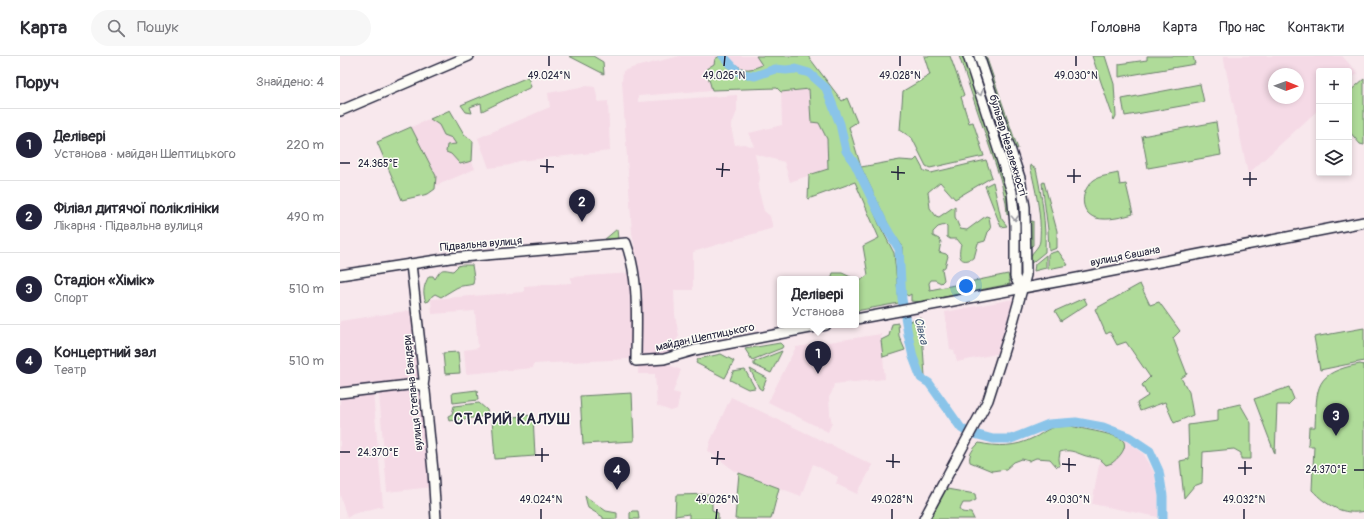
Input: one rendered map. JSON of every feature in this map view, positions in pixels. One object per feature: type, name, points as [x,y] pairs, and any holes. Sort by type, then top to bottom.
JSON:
[{"type":"main road","points":[[340,110],[469,56]]},
{"type":"main road","name":"бульвар Незалежності","points":[[968,56],[1012,192],[1015,224],[1015,278],[1021,289]]},
{"type":"main road","name":"бульвар Незалежності","points":[[979,56],[1020,178],[1024,207],[1026,275],[1021,289]]},
{"type":"main road","name":"вулиця Євшана","points":[[859,318],[1021,289],[1364,222]]},
{"type":"main road","name":"Підвальна вулиця","points":[[340,275],[450,258],[626,243],[636,284],[636,361]]},
{"type":"main road","name":"вулиця Степана Бандери","points":[[411,264],[424,379],[422,386],[425,392],[436,519]]},
{"type":"main road","points":[[924,519],[988,400],[1019,301],[1021,289]]},
{"type":"main road","name":"майдан Шептицького","points":[[636,361],[664,359],[695,350],[810,328]]},
{"type":"main road","points":[[340,393],[417,384],[422,386]]},
{"type":"shaded area","points":[[680,56],[720,56],[715,59],[714,64],[706,69],[712,90],[638,96],[638,102],[737,95],[737,111],[731,127],[735,145],[744,144],[754,147],[749,133],[782,125],[781,92],[809,89],[811,122],[818,122],[827,139],[828,169],[790,182],[784,162],[755,154],[760,178],[758,188],[764,211],[770,216],[773,228],[693,252],[693,290],[674,290],[675,315],[679,336],[669,352],[659,355],[644,356],[640,354],[639,291],[643,290],[632,233],[622,81],[623,71]]},
{"type":"shaded area","points":[[727,56],[756,56],[763,65],[746,70],[737,66]]},
{"type":"shaded area","points":[[1223,56],[1342,56],[1358,73],[1352,78],[1352,68],[1316,68],[1316,112],[1248,174]]},
{"type":"shaded area","points":[[586,86],[595,87],[598,102],[608,101],[610,151],[519,161],[510,165],[489,168],[478,138],[550,107],[548,93]]},
{"type":"shaded area","points":[[450,110],[475,169],[402,200],[377,142]]},
{"type":"shaded area","points":[[631,273],[633,282],[632,357],[630,359],[533,364],[533,368],[466,374],[464,350],[478,348],[475,311],[432,314],[431,299],[524,292],[524,286],[571,283],[571,277]]},
{"type":"shaded area","points":[[1014,299],[996,354],[957,362],[954,350],[950,349],[945,312]]},
{"type":"shaded area","points":[[413,310],[422,380],[340,389],[340,321]]},
{"type":"shaded area","points":[[881,334],[885,379],[834,384],[829,397],[832,423],[828,432],[768,402],[796,347]]},
{"type":"shaded area","points":[[664,363],[681,370],[673,392],[680,394],[677,409],[671,411],[657,406],[655,374],[638,374],[638,366],[640,365]]},
{"type":"shaded area","points":[[409,390],[416,391],[422,397],[432,487],[387,492],[379,393]]},
{"type":"shaded area","points":[[373,393],[383,506],[353,514],[347,518],[340,495],[340,397]]},
{"type":"shaded area","points":[[731,397],[873,465],[857,494],[836,484],[838,477],[813,464],[801,496],[735,471],[708,451],[710,442]]},
{"type":"shaded area","points":[[1105,431],[1127,441],[1143,453],[1154,472],[1158,494],[1158,517],[1092,504]]},
{"type":"green space","points":[[569,56],[593,56],[603,62],[604,74]]},
{"type":"green space","points":[[720,56],[727,56],[739,67],[751,69],[762,65],[756,56],[808,56],[842,101],[847,98],[857,122],[849,127],[861,167],[857,177],[865,190],[879,224],[894,253],[899,303],[859,310],[859,281],[868,275],[863,246],[879,238],[855,182],[808,199],[809,175],[828,169],[827,139],[819,123],[811,122],[809,89],[781,92],[777,88],[712,90],[706,69],[714,64],[715,59]]},
{"type":"green space","points":[[924,56],[950,56],[964,95],[961,97],[969,123],[973,122],[984,156],[930,168],[926,166],[912,138],[900,130],[903,91],[930,75]]},
{"type":"green space","points":[[959,56],[964,56],[1007,186],[1011,218],[1007,214],[1006,202],[1000,178]]},
{"type":"green space","points":[[971,56],[975,56],[1015,178],[1020,203],[1017,204]]},
{"type":"green space","points":[[982,56],[986,56],[1018,149],[1013,147]]},
{"type":"green space","points":[[1092,56],[1105,56],[1114,84],[1116,116],[1114,120]]},
{"type":"green space","points":[[1147,56],[1193,56],[1195,64],[1119,77],[1119,64],[1147,60]]},
{"type":"green space","points":[[528,77],[531,87],[482,111],[481,103],[470,107],[472,113],[466,112],[461,105]]},
{"type":"green space","points":[[1364,79],[1364,145],[1360,144],[1352,135],[1352,89]]},
{"type":"green space","points":[[1200,84],[1204,102],[1125,116],[1122,99]]},
{"type":"green space","points":[[450,110],[464,134],[473,141],[472,161],[460,164],[451,154],[446,152],[447,145],[456,144],[452,138],[444,135],[439,125],[430,119]]},
{"type":"green space","points":[[1216,122],[1221,155],[1148,168],[1142,136]]},
{"type":"green space","points":[[411,127],[436,176],[435,189],[428,194],[402,200],[377,142]]},
{"type":"green space","points":[[917,158],[924,171],[931,173],[986,160],[992,177],[955,199],[940,182],[928,192],[930,208],[936,216],[939,217],[955,206],[955,217],[960,229],[967,230],[986,216],[989,217],[991,229],[988,232],[985,241],[978,243],[974,258],[969,260],[963,260],[961,258],[961,244],[957,239],[950,239],[947,237],[947,227],[945,225],[938,227],[933,232],[933,236],[941,242],[939,252],[948,256],[945,267],[942,269],[944,280],[941,283],[931,280],[929,283],[930,290],[1008,274],[1010,284],[919,302],[911,301],[911,294],[908,296],[903,292],[903,247],[891,230],[861,167],[900,160],[914,161]]},
{"type":"green space","points":[[1030,165],[1036,169],[1038,179],[1043,210],[1045,252],[1029,265],[1029,260],[1032,253],[1040,243],[1038,202]]},
{"type":"green space","points":[[1118,173],[1120,185],[1126,184],[1133,214],[1110,219],[1096,218],[1090,215],[1086,211],[1083,200],[1086,189],[1096,179]]},
{"type":"green space","points":[[993,182],[1001,218],[1007,226],[1001,227],[985,186]]},
{"type":"green space","points":[[1044,182],[1057,231],[1057,248],[1049,251],[1042,183]]},
{"type":"green space","points":[[1033,221],[1033,245],[1030,248],[1029,222]]},
{"type":"green space","points":[[1018,223],[1022,223],[1023,275],[1019,276]]},
{"type":"green space","points":[[617,229],[618,239],[604,240]]},
{"type":"green space","points":[[1058,251],[1068,265],[1048,269],[1048,254]]},
{"type":"green space","points":[[1046,255],[1046,268],[1034,271],[1035,264]]},
{"type":"green space","points":[[461,265],[472,265],[474,278],[473,284],[458,287],[441,297],[435,294],[429,301],[426,302],[424,289],[429,276],[433,276],[435,279],[442,270],[453,271]]},
{"type":"green space","points":[[833,273],[842,273],[848,276],[832,276]]},
{"type":"green space","points":[[1140,284],[1150,305],[1159,302],[1180,331],[1173,338],[1187,374],[1181,378],[1189,392],[1193,415],[1174,423],[1165,402],[1140,411],[1137,403],[1148,396],[1142,385],[1150,377],[1126,342],[1117,345],[1110,332],[1106,334],[1095,309]]},
{"type":"green space","points":[[1084,298],[1087,304],[1061,321],[1055,311]]},
{"type":"green space","points":[[921,318],[925,376],[915,358],[908,324],[912,320]]},
{"type":"green space","points":[[898,323],[899,336],[905,350],[883,357],[881,340],[889,336],[892,324]]},
{"type":"green space","points":[[1364,328],[1364,361],[1320,370],[1314,337]]},
{"type":"green space","points":[[699,340],[701,342],[698,345],[676,349],[679,344]]},
{"type":"green space","points":[[780,343],[783,346],[782,348],[752,360],[745,349]]},
{"type":"green space","points":[[782,351],[771,373],[754,365],[754,362]]},
{"type":"green space","points":[[458,352],[460,373],[445,374],[443,353]]},
{"type":"green space","points":[[721,354],[734,361],[725,378],[696,363],[698,359]]},
{"type":"green space","points":[[1360,364],[1364,365],[1364,511],[1349,512],[1342,511],[1329,505],[1312,490],[1314,446],[1308,446],[1309,427],[1315,427],[1318,391],[1326,377],[1334,372]]},
{"type":"green space","points":[[750,369],[767,378],[762,390],[759,388]]},
{"type":"green space","points":[[745,370],[755,388],[748,389],[730,380],[733,372]]},
{"type":"green space","points":[[1289,387],[1294,399],[1288,405],[1277,405],[1275,454],[1254,399]]},
{"type":"green space","points":[[477,390],[478,400],[453,403],[452,393]]},
{"type":"green space","points":[[632,393],[634,441],[583,444],[580,396]]},
{"type":"green space","points":[[479,403],[487,410],[488,416],[449,421],[448,416],[452,414],[454,406]]},
{"type":"green space","points":[[1240,404],[1251,423],[1251,459],[1241,459],[1241,453],[1234,449],[1203,452],[1202,483],[1194,486],[1184,498],[1180,461],[1189,459],[1188,425],[1218,421],[1218,409]]},
{"type":"green space","points":[[533,415],[535,456],[495,459],[492,419]]},
{"type":"green space","points":[[1071,426],[1108,434],[1121,439],[1125,445],[1123,451],[1112,463],[1106,465],[1098,458],[1069,451],[1060,452],[1060,465],[1057,467],[1050,459],[1036,458],[1029,461],[1022,459],[1014,462],[1006,469],[992,471],[970,462],[973,449],[979,443],[1000,446],[1013,445],[1027,441],[1052,428]]},
{"type":"green space","points":[[739,473],[779,488],[771,519],[735,519]]},
{"type":"green space","points":[[947,489],[975,494],[976,500],[970,503],[963,503],[960,509],[962,512],[971,513],[974,519],[930,519]]},
{"type":"green space","points":[[712,494],[712,510],[718,513],[718,519],[689,519],[689,514],[675,516],[676,495]]},
{"type":"green space","points":[[585,496],[606,511],[617,513],[617,519],[603,519],[603,517],[588,508]]},
{"type":"green space","points":[[632,511],[638,511],[639,519],[630,519],[630,513]]},
{"type":"waterway","name":"Сівка","points":[[723,56],[737,71],[743,74],[755,76],[775,69],[795,69],[809,73],[826,88],[840,124],[846,151],[855,164],[884,224],[899,249],[902,299],[913,357],[921,378],[929,383],[961,428],[967,432],[993,439],[1011,439],[1049,424],[1076,422],[1103,427],[1129,437],[1150,451],[1159,471],[1163,496],[1163,519]]},
{"type":"place","name":"Філіал дитячої поліклініки","points":[[582,222]]},
{"type":"place","name":"Делівері","points":[[818,374]]},
{"type":"place","name":"Стадіон «Хімік»","points":[[1336,436]]},
{"type":"place","name":"Концертний зал","points":[[617,490]]},
{"type":"district","name":"СТАРИЙ КАЛУШ","points":[[512,419]]}]
